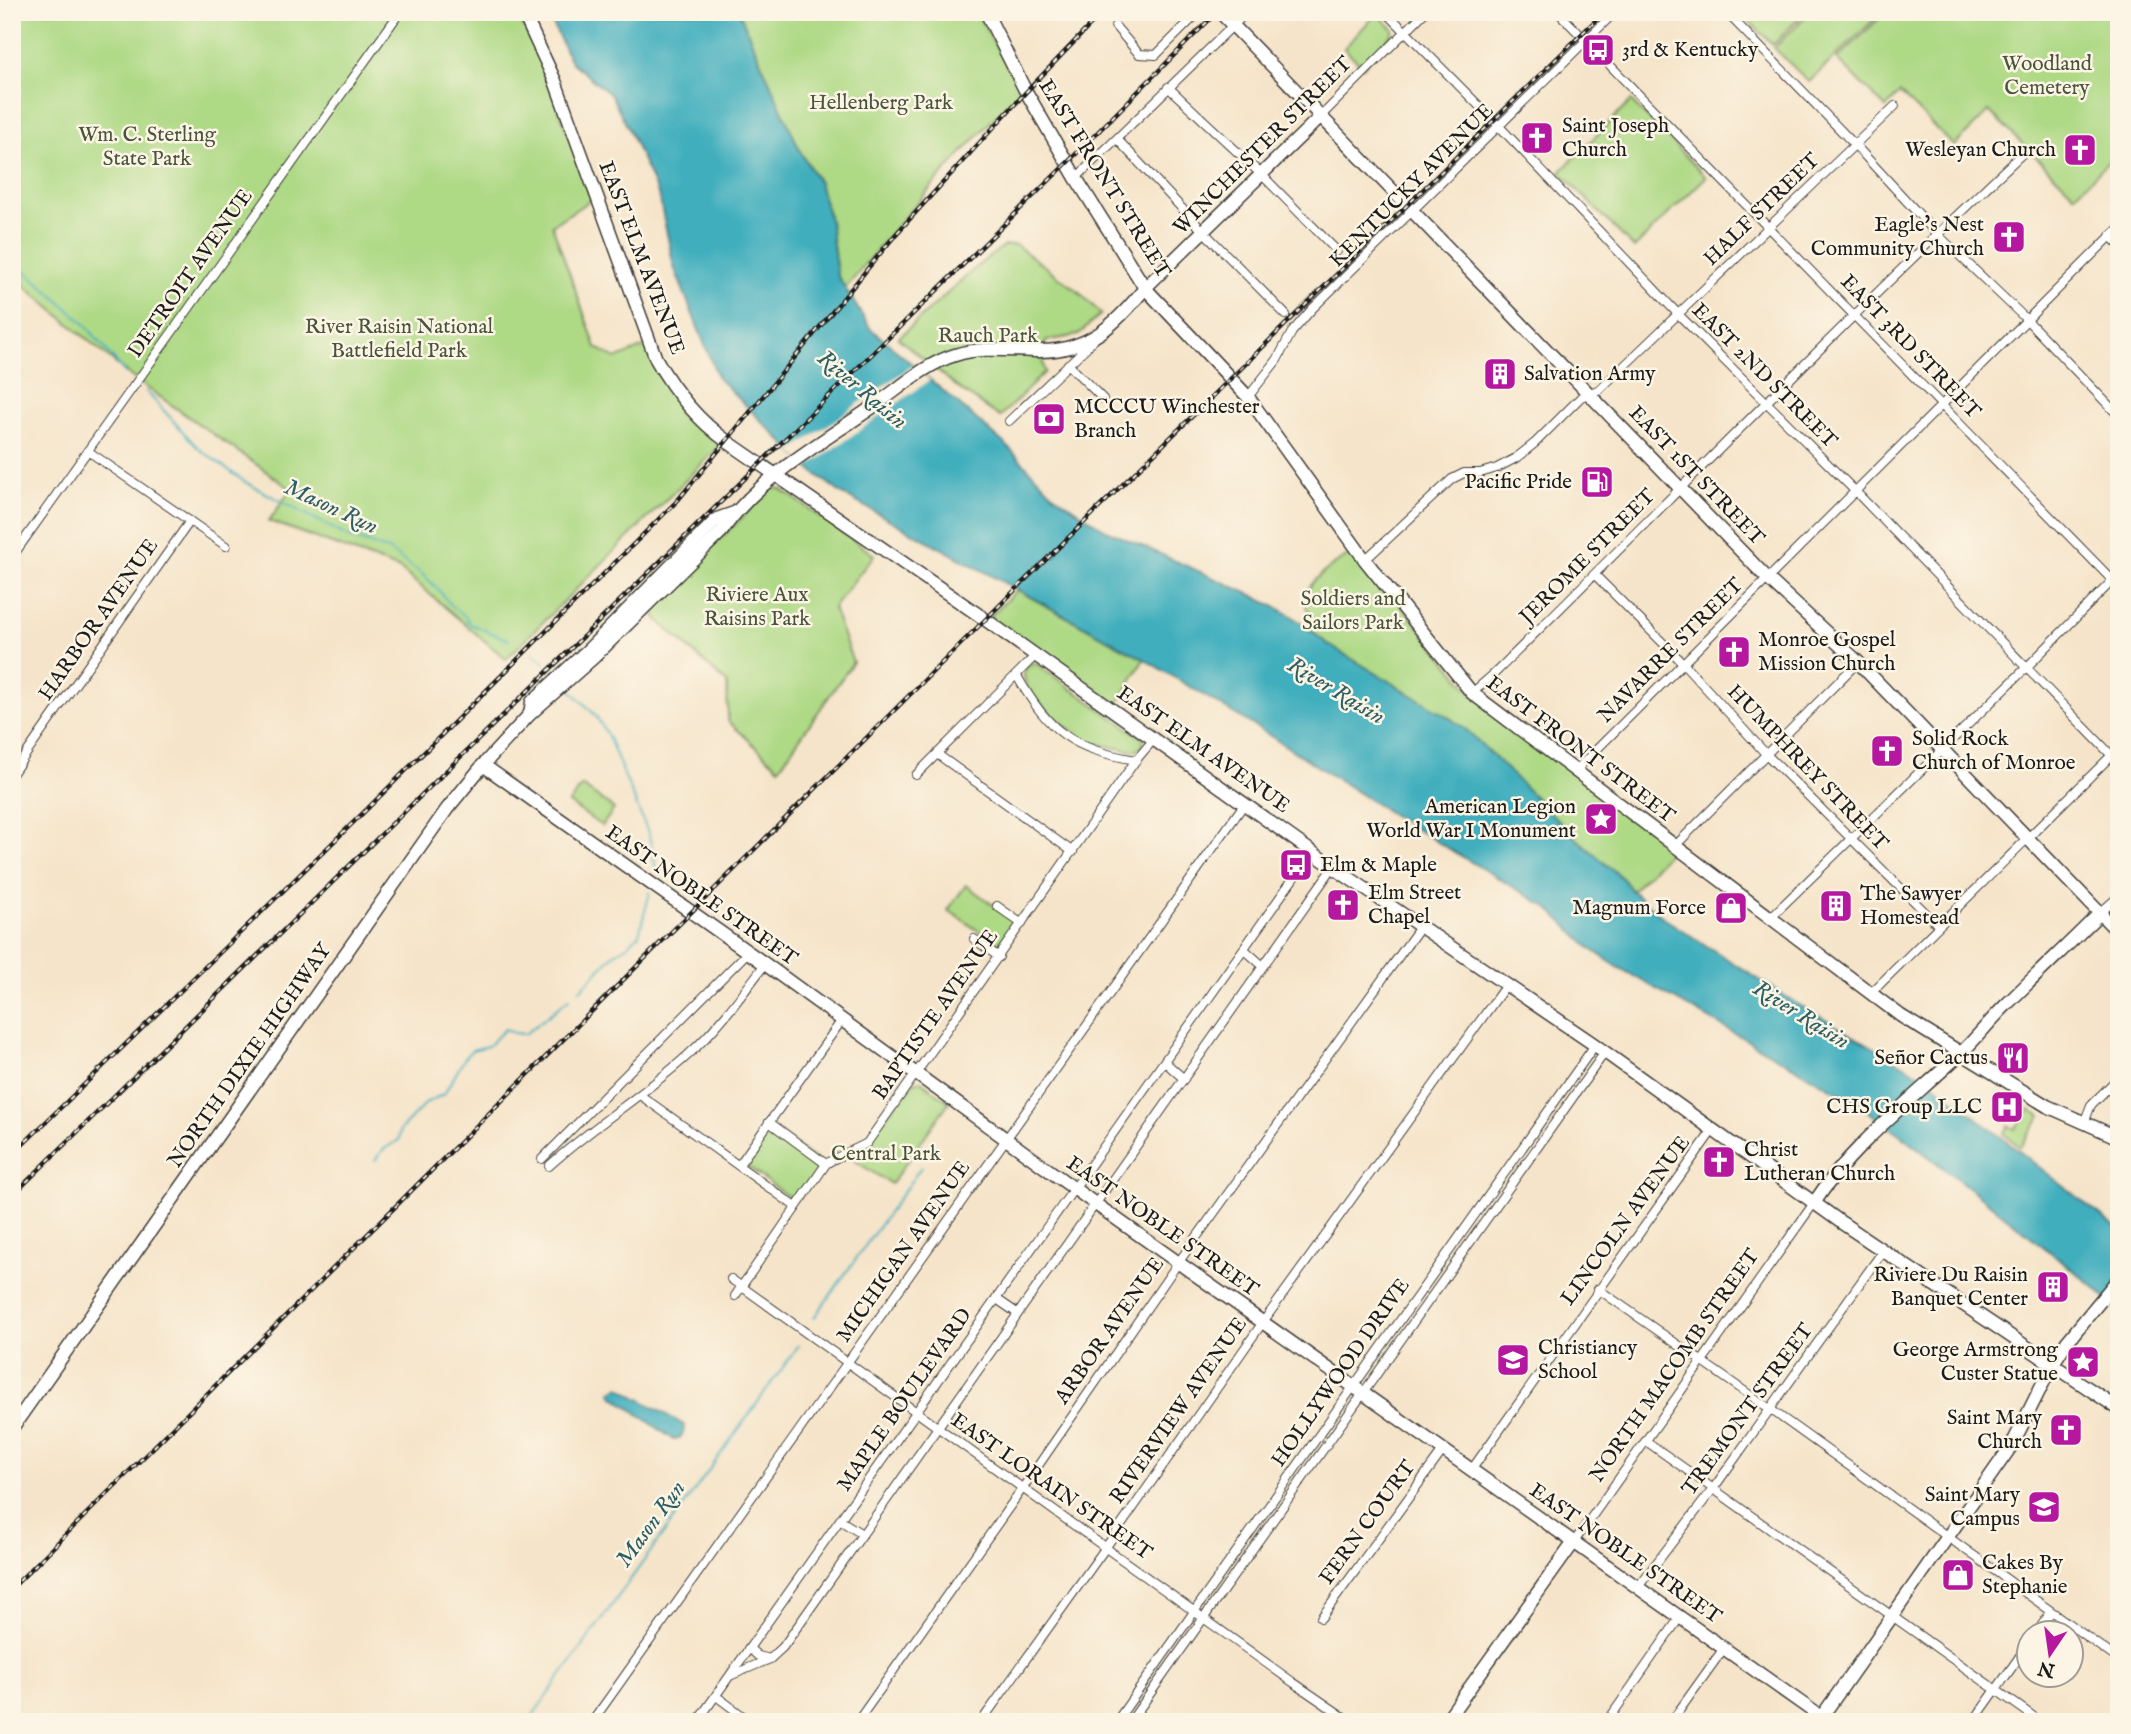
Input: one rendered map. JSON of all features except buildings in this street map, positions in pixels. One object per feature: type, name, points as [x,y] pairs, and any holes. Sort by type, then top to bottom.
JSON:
[{"type":"street","name":"DETROIT AVENUE","points":[[12,557],[400,12]]},
{"type":"street","name":"EAST ELM AVENUE","points":[[523,12],[555,81],[656,359],[680,396],[706,425],[1333,867],[1600,1049],[1814,1203],[2119,1409]]},
{"type":"street","name":"EAST FRONT STREET","points":[[986,12],[1024,88],[1145,288],[1248,397],[1365,560],[1472,693],[1902,1016],[2047,1106],[2119,1138]]},
{"type":"street","points":[[1115,26],[1139,54],[1156,55],[1199,12]]},
{"type":"street","name":"EAST 1ST STREET","points":[[1220,12],[1768,579],[1858,662],[2119,933]]},
{"type":"street","points":[[1076,178],[1247,12]]},
{"type":"street","name":"EAST 2ND STREET","points":[[1386,12],[2119,763]]},
{"type":"street","name":"WINCHESTER STREET","points":[[1009,421],[1098,336],[1120,319],[1145,288],[1425,12]]},
{"type":"street","name":"EAST 3RD STREET","points":[[1558,12],[1941,405],[2115,577],[2119,587]]},
{"type":"street","name":"KENTUCKY AVENUE","points":[[1248,397],[1266,375],[1301,320],[1615,12]]},
{"type":"street","points":[[1726,12],[1937,234],[2026,319],[2119,416]]},
{"type":"street","points":[[1168,88],[1262,175],[1337,251]]},
{"type":"street","name":"HALF STREET","points":[[1365,560],[1452,479],[1464,473],[1480,473],[1497,468],[1516,458],[1581,397],[1601,389],[1895,106]]},
{"type":"street","points":[[1118,139],[1286,315]]},
{"type":"street","name":"JEROME STREET","points":[[1472,693],[1682,489],[1854,314],[2026,150]]},
{"type":"street","name":"NAVARRE STREET","points":[[1574,771],[2119,228]]},
{"type":"street","points":[[2110,236],[2119,246]]},
{"type":"street","name":"WINCHESTER STREET","points":[[776,475],[926,369],[955,355],[996,348],[1042,351],[1068,348],[1098,336]]},
{"type":"street","points":[[1068,364],[1103,399]]},
{"type":"street","points":[[88,451],[226,546]]},
{"type":"street","name":"NORTH DIXIE HIGHWAY","points":[[12,1428],[447,809],[530,714],[594,657],[723,531],[734,513],[776,475]]},
{"type":"street","name":"HARBOR AVENUE","points":[[12,774],[190,522]]},
{"type":"street","name":"HUMPHREY STREET","points":[[1595,575],[1683,663],[1766,754],[1938,925]]},
{"type":"street","points":[[1770,918],[2027,667],[2115,577]]},
{"type":"street","points":[[916,775],[1036,656]]},
{"type":"street","points":[[1674,847],[1858,662]]},
{"type":"street","points":[[1017,676],[1042,715],[1070,740],[1091,749],[1136,760]]},
{"type":"street","name":"BAPTISTE AVENUE","points":[[735,1296],[826,1164],[838,1155],[867,1143],[1136,760],[1154,739]]},
{"type":"street","points":[[1871,993],[2119,748]]},
{"type":"street","points":[[937,754],[1073,852]]},
{"type":"street","name":"EAST NOBLE STREET","points":[[483,765],[1822,1720]]},
{"type":"street","name":"MICHIGAN AVENUE","points":[[592,1722],[1245,803]]},
{"type":"street","name":"MAPLE BOULEVARD","points":[[697,1722],[998,1300],[1312,852]]},
{"type":"street","name":"MAPLE BOULEVARD","points":[[730,1676],[771,1660],[783,1647],[1333,867]]},
{"type":"street","points":[[2100,913],[2119,896]]},
{"type":"street","points":[[997,906],[1022,924]]},
{"type":"street","name":"NORTH MACOMB STREET","points":[[1445,1722],[1829,1181],[2100,913]]},
{"type":"street","name":"ARBOR AVENUE","points":[[857,1722],[1178,1263],[1420,927]]},
{"type":"street","points":[[974,939],[999,957]]},
{"type":"street","points":[[1244,949],[1263,966]]},
{"type":"street","points":[[541,1159],[748,952]]},
{"type":"street","points":[[548,1166],[597,1124],[640,1095],[690,1053],[710,1033],[765,964]]},
{"type":"street","name":"RIVERVIEW AVENUE","points":[[981,1722],[1263,1322],[1506,985]]},
{"type":"street","points":[[739,1164],[842,1020]]},
{"type":"street","name":"HOLLYWOOD DRIVE","points":[[1116,1722],[1359,1389],[1600,1049]]},
{"type":"street","points":[[1165,1062],[1184,1079]]},
{"type":"street","points":[[2084,1123],[2091,1105],[2119,1077]]},
{"type":"street","points":[[640,1095],[796,1207]]},
{"type":"street","points":[[769,1122],[826,1164]]},
{"type":"street","name":"LINCOLN AVENUE","points":[[1472,1469],[1712,1131]]},
{"type":"street","points":[[551,1149],[558,1157]]},
{"type":"street","name":"TREMONT STREET","points":[[1638,1587],[1713,1489],[1883,1251]]},
{"type":"street","points":[[1822,1720],[2012,1445],[2066,1343],[2119,1278]]},
{"type":"street","name":"EAST LORAIN STREET","points":[[732,1279],[1351,1722]]},
{"type":"street","points":[[1598,1289],[2119,1660]]},
{"type":"street","name":"MAPLE BOULEVARD","points":[[998,1300],[1017,1313]]},
{"type":"street","name":"HOLLYWOOD DRIVE","points":[[1130,1722],[1359,1389]]},
{"type":"street","points":[[1646,1441],[2041,1722]]},
{"type":"street","name":"FERN COURT","points":[[1321,1618],[1444,1449]]},
{"type":"street","name":"MAPLE BOULEVARD","points":[[841,1521],[862,1534]]},
{"type":"street","points":[[2048,1618],[2052,1612]]},
{"type":"street","points":[[1607,1722],[1680,1617]]},
{"type":"street","points":[[1671,1722],[1724,1648]]},
{"type":"street","points":[[750,1649],[758,1657],[771,1660]]},
{"type":"street","points":[[1973,1722],[2016,1661]]},
{"type":"street","points":[[716,1696],[751,1722]]},
{"type":"green space","name":"River Raisin National Battlefield Park","points":[[12,12],[516,12],[538,53],[592,199],[552,225],[596,347],[616,359],[646,346],[659,375],[677,401],[723,443],[506,659],[400,569],[269,521],[291,489],[129,375],[12,275]]},
{"type":"green space","name":"Hellenberg Park","points":[[739,12],[976,12],[1021,90],[931,187],[845,289],[837,275],[830,221],[819,183],[800,151]]},
{"type":"green space","points":[[1740,12],[1805,12],[1773,45]]},
{"type":"green space","points":[[1810,12],[1882,12],[1809,82],[1774,48]]},
{"type":"green space","name":"Woodland Cemetery","points":[[1886,12],[2119,12],[2119,72],[2112,79],[2119,85],[2119,151],[2075,195],[1989,111],[1954,146],[1900,93],[1886,108],[1837,59]]},
{"type":"green space","points":[[1377,13],[1393,29],[1392,34],[1363,67],[1344,48]]},
{"type":"green space","points":[[1631,101],[1706,177],[1634,248],[1560,172]]},
{"type":"green space","name":"Rauch Park","points":[[1016,245],[1078,291],[1101,314],[1078,335],[1046,341],[1042,359],[1045,372],[1000,417],[962,391],[898,338],[981,263],[1004,246]]},
{"type":"green space","name":"Riviere Aux Raisins Park","points":[[772,488],[781,489],[874,555],[833,608],[853,662],[779,768],[728,721],[727,683],[660,622],[651,610]]},
{"type":"green space","name":"Soldiers and Sailors Park","points":[[1357,550],[1472,693],[1674,847],[1632,891],[1623,879],[1577,839],[1468,732],[1450,718],[1329,645],[1303,624],[1311,618],[1306,599],[1314,582]]},
{"type":"green space","points":[[1017,590],[1144,659],[1114,710],[986,620]]},
{"type":"green space","points":[[1033,662],[1144,739],[1142,747],[1136,751],[1102,745],[1083,738],[1066,727],[1028,688],[1024,678],[1025,670]]},
{"type":"green space","points":[[582,786],[614,809],[602,826],[569,803]]},
{"type":"green space","points":[[966,885],[1012,919],[1014,925],[999,945],[948,910]]},
{"type":"green space","name":"Central Park","points":[[915,1081],[921,1081],[949,1102],[891,1184],[846,1155],[857,1150]]},
{"type":"green space","points":[[2029,1109],[2041,1116],[2020,1147],[2004,1134],[2009,1126],[2015,1129]]},
{"type":"green space","points":[[770,1131],[778,1132],[817,1161],[819,1168],[800,1197],[791,1199],[747,1166],[749,1158]]},
{"type":"water","name":"River Raisin","points":[[547,12],[739,12],[800,151],[819,183],[830,221],[837,275],[870,328],[1006,445],[1053,494],[1104,529],[1289,614],[1329,645],[1450,718],[1469,732],[1577,839],[1665,919],[1794,1002],[1922,1075],[2119,1230],[2119,1311],[2093,1286],[1990,1204],[1852,1100],[1616,966],[1591,949],[1548,908],[1399,819],[1144,659],[842,494],[811,470],[718,378],[674,267],[659,196],[627,126],[611,95],[571,62]]},
{"type":"water","points":[[619,1387],[684,1425],[681,1436],[674,1440],[612,1395],[611,1392]]},
{"type":"pier","points":[[913,365],[930,380],[808,467],[791,451]]},
{"type":"waterway","name":"Mason Run","points":[[12,259],[83,322],[126,374]]},
{"type":"waterway","name":"Mason Run","points":[[146,391],[198,448],[245,482],[347,536],[388,550],[421,573],[470,624],[509,640]]},
{"type":"waterway","name":"Mason Run","points":[[532,653],[545,663]]},
{"type":"waterway","name":"Mason Run","points":[[570,689],[596,716],[608,736],[649,835],[656,869]]},
{"type":"waterway","points":[[580,990],[615,953],[639,934],[650,892]]},
{"type":"waterway","points":[[375,1160],[384,1149],[399,1140],[400,1130],[427,1102],[444,1094],[472,1050],[488,1046],[505,1029],[525,1034],[570,998]]},
{"type":"waterway","name":"Mason Run","points":[[814,1318],[921,1167]]},
{"type":"waterway","name":"Mason Run","points":[[528,1722],[799,1345]]},
{"type":"railway","points":[[12,1155],[362,814],[678,500],[896,234],[1103,12]]},
{"type":"railway","points":[[12,1196],[1067,163],[1217,12]]},
{"type":"railway","points":[[12,1588],[1007,598],[1604,12]]},
{"type":"place","name":"3rd & Kentucky","points":[[1598,50]]},
{"type":"place","name":"Saint Joseph Church","points":[[1537,138]]},
{"type":"place","name":"Wesleyan Church","points":[[2080,150]]},
{"type":"place","name":"Eagle's Nest Community Church","points":[[2009,237]]},
{"type":"place","name":"Salvation Army","points":[[1500,374]]},
{"type":"place","name":"MCCCU Winchester Branch","points":[[1049,419]]},
{"type":"place","name":"Pacific Pride","points":[[1597,482]]},
{"type":"place","name":"Monroe Gospel Mission Church","points":[[1734,652]]},
{"type":"place","name":"Solid Rock Church of Monroe","points":[[1887,751]]},
{"type":"place","name":"American Legion World War I Monument","points":[[1601,819]]},
{"type":"place","name":"Elm & Maple","points":[[1296,865]]},
{"type":"place","name":"Elm Street Chapel","points":[[1343,905]]},
{"type":"place","name":"The Sawyer Homestead","points":[[1836,906]]},
{"type":"place","name":"Magnum Force","points":[[1731,908]]},
{"type":"place","name":"Señor Cactus","points":[[2013,1058]]},
{"type":"place","name":"CHS Group LLC","points":[[2007,1107]]},
{"type":"place","name":"Christ Lutheran Church","points":[[1719,1162]]},
{"type":"place","name":"Riviere Du Raisin Banquet Center","points":[[2053,1287]]},
{"type":"place","name":"Christiancy School","points":[[1513,1360]]},
{"type":"place","name":"George Armstrong Custer Statue","points":[[2083,1362]]},
{"type":"place","name":"Saint Mary Church","points":[[2066,1430]]},
{"type":"place","name":"Saint Mary Campus","points":[[2044,1507]]},
{"type":"place","name":"Cakes By Stephanie","points":[[1958,1575]]},
{"type":"park label","name":"Wm. C. Sterling State Park","points":[[147,147]]}]
